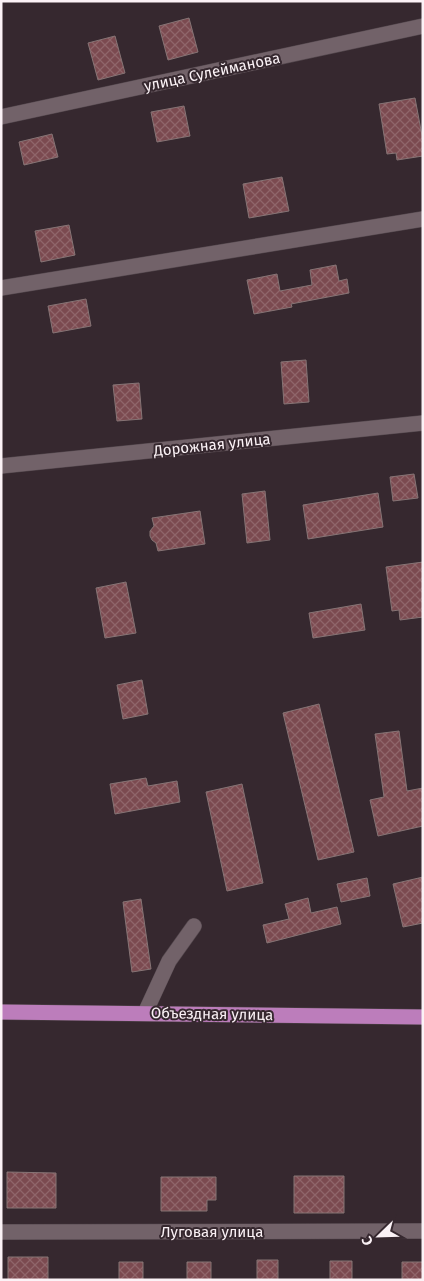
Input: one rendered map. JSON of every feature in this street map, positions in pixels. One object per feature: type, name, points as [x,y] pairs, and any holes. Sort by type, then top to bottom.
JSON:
[{"type":"main road","name":"Объездная улица","points":[[1,1012],[423,1017]]},
{"type":"street","name":"улица Сулейманова","points":[[1,117],[423,26]]},
{"type":"street","points":[[1,288],[423,219]]},
{"type":"street","name":"Дорожная улица","points":[[1,466],[423,423]]},
{"type":"street","points":[[145,1013],[168,961],[194,926]]},
{"type":"street","name":"Луговая улица","points":[[1,1232],[423,1231]]},
{"type":"building","points":[[189,18],[198,52],[168,60],[159,26]]},
{"type":"building","points":[[115,36],[125,73],[98,80],[88,43]]},
{"type":"building","points":[[415,98],[423,141],[423,156],[397,160],[396,153],[387,154],[379,104]]},
{"type":"building","points":[[184,106],[190,136],[157,142],[151,112]]},
{"type":"building","points":[[52,134],[58,157],[24,165],[19,142]]},
{"type":"building","points":[[282,177],[289,211],[249,218],[243,184]]},
{"type":"building","points":[[69,225],[75,255],[41,262],[35,231]]},
{"type":"building","points":[[336,265],[339,281],[347,279],[349,293],[291,304],[292,307],[254,314],[247,280],[277,274],[280,291],[312,285],[310,270]]},
{"type":"building","points":[[86,299],[91,326],[53,333],[48,306]]},
{"type":"building","points":[[306,360],[309,402],[284,404],[281,362]]},
{"type":"building","points":[[139,383],[142,419],[117,421],[113,385]]},
{"type":"building","points":[[414,474],[418,498],[393,501],[390,477]]},
{"type":"building","points":[[265,491],[270,540],[247,543],[242,494]]},
{"type":"building","points":[[378,493],[383,527],[308,539],[303,505]]},
{"type":"building","points":[[200,511],[205,544],[158,551],[156,543],[150,536],[150,531],[154,526],[152,518]]},
{"type":"building","points":[[423,562],[423,617],[400,620],[399,610],[392,611],[386,567]]},
{"type":"building","points":[[126,582],[136,633],[105,638],[96,588]]},
{"type":"building","points":[[361,604],[365,630],[313,638],[309,613]]},
{"type":"building","points":[[142,680],[148,714],[123,719],[117,685]]},
{"type":"building","points":[[319,704],[354,852],[318,860],[283,713]]},
{"type":"building","points":[[399,731],[407,791],[423,788],[423,826],[378,836],[370,800],[384,797],[375,734]]},
{"type":"building","points":[[146,778],[148,786],[177,781],[180,802],[115,814],[110,784]]},
{"type":"building","points":[[242,784],[263,883],[227,891],[206,792]]},
{"type":"building","points":[[423,877],[423,923],[403,927],[393,884]]},
{"type":"building","points":[[367,878],[370,896],[341,902],[337,884]]},
{"type":"building","points":[[308,898],[311,913],[337,907],[341,924],[267,943],[263,925],[289,919],[285,904]]},
{"type":"building","points":[[141,899],[151,969],[132,972],[123,902]]},
{"type":"building","points":[[7,1172],[56,1173],[56,1208],[7,1208]]},
{"type":"building","points":[[294,1176],[344,1176],[344,1213],[294,1213]]},
{"type":"building","points":[[161,1177],[216,1177],[216,1200],[207,1200],[207,1211],[161,1211]]},
{"type":"building","points":[[8,1257],[48,1257],[48,1280],[8,1280]]},
{"type":"building","points":[[257,1260],[278,1260],[278,1280],[257,1280]]},
{"type":"building","points":[[330,1261],[352,1261],[352,1280],[330,1280]]},
{"type":"building","points":[[119,1262],[143,1262],[143,1280],[119,1280]]},
{"type":"building","points":[[187,1262],[211,1262],[211,1280],[187,1280]]},
{"type":"building","points":[[402,1262],[423,1262],[423,1280],[402,1280]]}]
